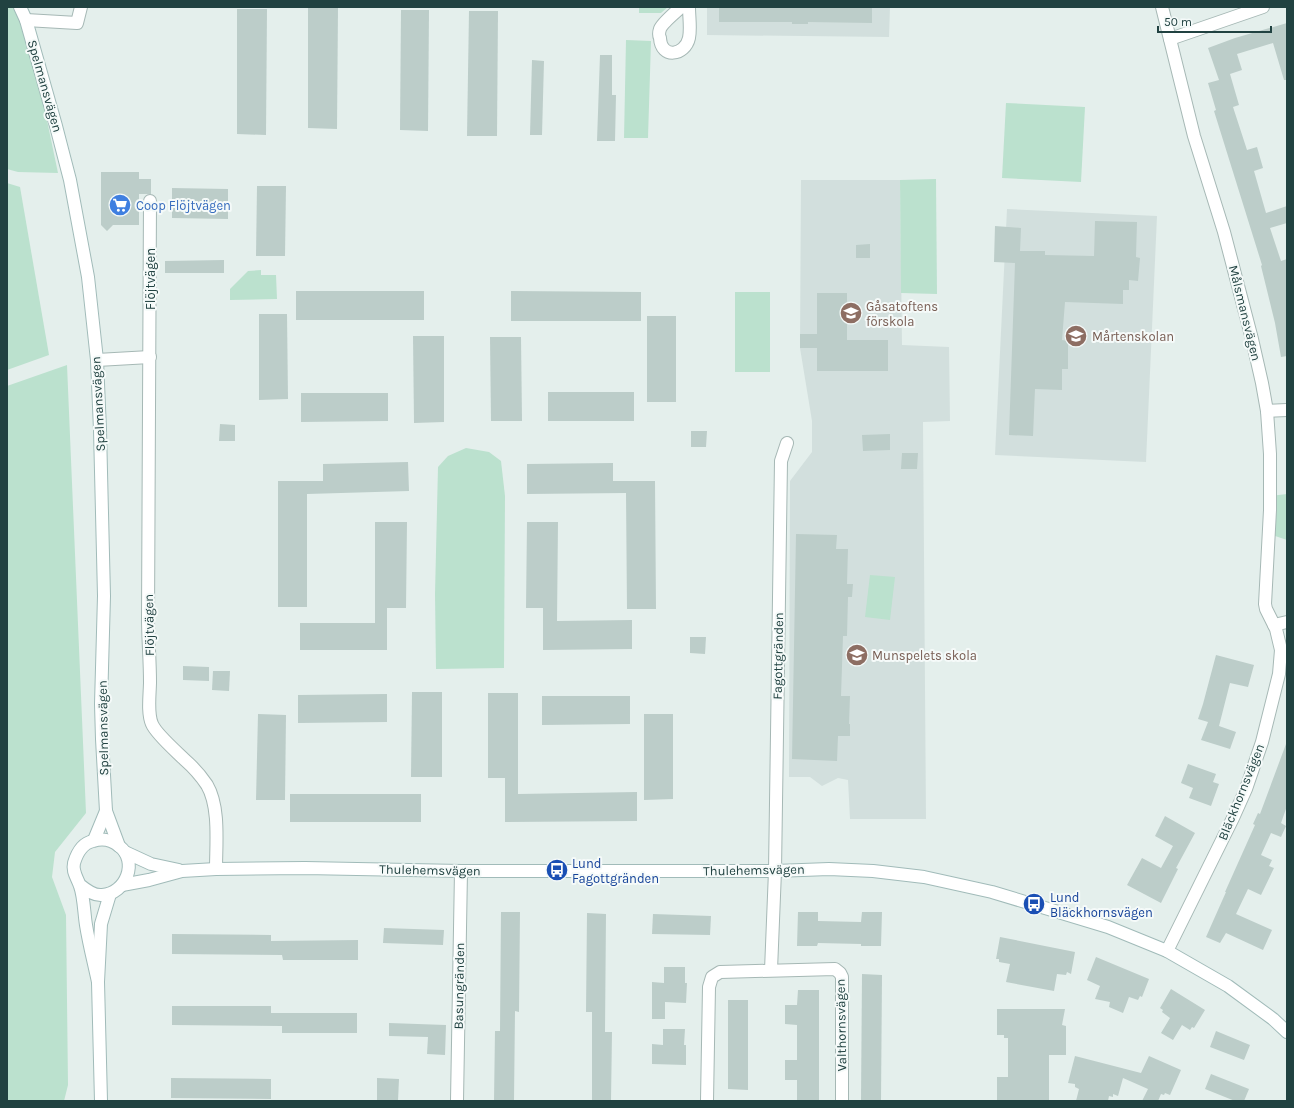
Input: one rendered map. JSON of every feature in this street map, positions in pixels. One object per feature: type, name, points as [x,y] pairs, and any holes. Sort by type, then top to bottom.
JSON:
[{"type":"street","name":"Spelmansvägen","points":[[20,7],[26,20],[70,180],[88,277],[97,360],[100,430],[104,596],[101,732],[106,811],[122,849],[130,863],[128,875],[122,885]]},
{"type":"street","points":[[26,20],[77,23],[81,7]]},
{"type":"street","points":[[681,7],[659,30],[660,43],[664,51],[671,54],[680,52],[689,38],[689,7]]},
{"type":"street","name":"Målsmansvägen","points":[[1162,7],[1194,136],[1224,232],[1262,383],[1267,412],[1270,454],[1270,496],[1265,604],[1274,625]]},
{"type":"street","points":[[1170,39],[1263,7]]},
{"type":"street","name":"Flöjtvägen","points":[[150,201],[149,706],[152,724],[164,740],[194,769],[206,785],[211,795],[214,806],[216,869]]},
{"type":"street","points":[[97,360],[150,357]]},
{"type":"street","points":[[1267,412],[1287,410]]},
{"type":"street","name":"Fagottgränden","points":[[775,871],[781,460],[787,443]]},
{"type":"street","points":[[1274,625],[1287,622]]},
{"type":"street","name":"Bläckhornsvägen","points":[[1168,951],[1233,818],[1246,789],[1262,742],[1274,696],[1280,662],[1281,650],[1278,634],[1274,625]]},
{"type":"street","name":"Spelmansvägen","points":[[98,982],[86,927],[80,886],[74,875],[74,864],[80,850],[88,842],[94,840],[106,811]]},
{"type":"street","points":[[94,840],[103,839],[111,841],[122,849]]},
{"type":"street","name":"Thulehemsvägen","points":[[122,849],[151,864],[182,871]]},
{"type":"street","name":"Thulehemsvägen","points":[[122,885],[149,880],[182,871],[305,868],[461,872],[775,871],[829,869],[873,871],[924,877],[992,892],[1108,926],[1168,951],[1228,986],[1273,1019],[1287,1032]]},
{"type":"street","points":[[771,970],[775,871]]},
{"type":"street","name":"Basungränden","points":[[458,1101],[461,872]]},
{"type":"street","points":[[80,886],[89,892],[101,896],[110,894],[122,885]]},
{"type":"street","name":"Spelmansvägen","points":[[101,1101],[98,982],[101,924],[110,894]]},
{"type":"street","name":"Valthornsvägen","points":[[706,1101],[708,986],[716,974],[720,972],[834,968],[842,977],[842,1101]]},
{"type":"shaded area","points":[[707,7],[890,7],[889,37],[707,35]]},
{"type":"shaded area","name":"Munspelets skola","points":[[801,180],[900,180],[902,345],[949,347],[950,421],[923,422],[926,819],[850,819],[848,780],[838,778],[822,786],[810,777],[789,777],[790,481],[812,452],[812,421],[800,348]]},
{"type":"shaded area","name":"Mårtenskolan","points":[[1007,209],[1157,216],[1146,462],[995,455]]},
{"type":"green space","points":[[7,7],[19,7],[26,20],[58,173],[18,172],[7,169]]},
{"type":"green space","points":[[639,7],[668,7],[661,13],[639,13]]},
{"type":"green space","points":[[626,40],[651,41],[648,138],[624,138]]},
{"type":"green space","points":[[1006,103],[1085,107],[1081,182],[1002,178]]},
{"type":"green space","points":[[936,179],[937,294],[901,293],[900,180]]},
{"type":"green space","points":[[7,183],[20,187],[49,355],[7,370]]},
{"type":"green space","points":[[261,270],[261,275],[276,275],[277,299],[230,300],[230,289],[248,271]]},
{"type":"green space","points":[[735,292],[770,292],[770,372],[735,372]]},
{"type":"green space","points":[[67,365],[86,813],[55,852],[52,877],[66,915],[68,1085],[64,1101],[7,1101],[7,386]]},
{"type":"green space","points":[[466,448],[489,452],[501,461],[505,496],[504,668],[436,669],[435,594],[438,467],[448,456]]},
{"type":"green space","points":[[1287,494],[1287,540],[1269,534],[1270,496]]},
{"type":"green space","points":[[870,575],[895,577],[890,620],[865,617]]},
{"type":"building","points":[[308,7],[338,7],[337,129],[308,128]]},
{"type":"building","points":[[719,7],[872,7],[872,23],[808,22],[808,24],[792,24],[792,22],[719,22]]},
{"type":"building","points":[[237,9],[267,9],[266,135],[237,134]]},
{"type":"building","points":[[401,10],[429,10],[428,131],[400,130]]},
{"type":"building","points":[[469,11],[498,11],[497,136],[467,136]]},
{"type":"building","points":[[1287,23],[1287,80],[1284,80],[1273,43],[1237,54],[1242,70],[1230,74],[1239,105],[1233,107],[1247,150],[1257,147],[1263,168],[1254,171],[1266,213],[1287,206],[1287,223],[1270,228],[1281,261],[1287,259],[1287,356],[1281,357],[1262,265],[1214,111],[1216,110],[1208,83],[1219,80],[1208,48],[1235,38]]},
{"type":"building","points":[[600,55],[612,55],[612,95],[616,95],[615,141],[597,141]]},
{"type":"building","points":[[532,60],[544,61],[542,135],[530,135]]},
{"type":"building","name":"Coop Flöjtvägen","points":[[101,172],[139,172],[139,179],[151,179],[151,194],[139,194],[139,225],[113,225],[107,231],[101,225]]},
{"type":"building","points":[[257,186],[286,186],[285,256],[256,256]]},
{"type":"building","points":[[172,188],[228,189],[228,219],[172,218]]},
{"type":"building","points":[[1095,221],[1137,222],[1136,257],[1140,258],[1138,281],[1129,280],[1129,290],[1123,290],[1123,304],[1065,302],[1062,340],[1068,341],[1068,369],[1062,369],[1062,390],[1035,389],[1033,436],[1009,435],[1015,263],[994,262],[995,226],[1021,228],[1020,251],[1045,251],[1045,255],[1094,256]]},
{"type":"building","points":[[870,244],[870,258],[856,258],[856,245]]},
{"type":"building","points":[[224,260],[224,273],[165,273],[165,261]]},
{"type":"building","points":[[296,291],[424,291],[424,320],[296,320]]},
{"type":"building","points":[[511,291],[641,292],[641,321],[511,321]]},
{"type":"building","name":"Gåsatoftens förskola","points":[[817,293],[847,293],[847,340],[888,340],[888,371],[817,371],[817,348],[800,348],[800,334],[817,334]]},
{"type":"building","points":[[259,314],[287,314],[288,399],[259,400]]},
{"type":"building","points":[[647,316],[676,316],[676,402],[647,402]]},
{"type":"building","points":[[413,336],[444,336],[444,422],[414,423]]},
{"type":"building","points":[[490,337],[521,337],[522,421],[491,421]]},
{"type":"building","points":[[548,392],[634,392],[634,421],[548,421]]},
{"type":"building","points":[[301,393],[388,393],[388,421],[301,422]]},
{"type":"building","points":[[220,424],[235,425],[235,441],[219,441]]},
{"type":"building","points":[[691,431],[707,431],[706,447],[691,447]]},
{"type":"building","points":[[890,434],[890,450],[863,451],[862,435]]},
{"type":"building","points":[[902,453],[918,453],[917,469],[901,469]]},
{"type":"building","points":[[408,462],[409,491],[307,494],[307,607],[278,607],[278,481],[323,481],[323,464]]},
{"type":"building","points":[[613,463],[613,481],[655,481],[656,609],[627,609],[626,493],[527,494],[527,464]]},
{"type":"building","points":[[375,522],[407,522],[406,608],[387,608],[387,650],[300,650],[300,623],[375,623]]},
{"type":"building","points":[[527,522],[558,522],[557,621],[632,620],[632,649],[543,650],[543,608],[526,608]]},
{"type":"building","name":"Munspelets skola","points":[[796,534],[837,535],[836,549],[848,549],[847,584],[853,584],[852,597],[848,597],[847,636],[843,636],[841,696],[850,696],[850,736],[838,736],[837,761],[792,759]]},
{"type":"building","points":[[690,637],[706,637],[705,654],[690,653]]},
{"type":"building","points":[[1216,655],[1254,665],[1248,687],[1230,683],[1219,726],[1236,732],[1230,749],[1201,740],[1208,722],[1198,719]]},
{"type":"building","points":[[183,666],[209,667],[209,681],[183,680]]},
{"type":"building","points":[[213,671],[230,671],[229,691],[212,690]]},
{"type":"building","points":[[412,692],[442,692],[442,777],[411,777]]},
{"type":"building","points":[[488,693],[518,693],[518,794],[637,792],[637,821],[505,822],[505,778],[488,778]]},
{"type":"building","points":[[387,694],[387,722],[298,723],[298,695]]},
{"type":"building","points":[[542,696],[630,696],[630,724],[542,725]]},
{"type":"building","points":[[258,714],[286,715],[285,800],[256,800]]},
{"type":"building","points":[[644,714],[673,714],[673,799],[644,800]]},
{"type":"building","points":[[1286,744],[1287,806],[1281,823],[1286,826],[1281,837],[1271,833],[1261,855],[1272,860],[1269,866],[1274,868],[1261,895],[1248,889],[1236,914],[1272,930],[1263,950],[1226,933],[1220,943],[1206,937],[1255,825],[1253,824],[1258,813],[1260,814]]},
{"type":"building","points":[[1188,764],[1216,774],[1213,782],[1219,784],[1211,806],[1189,798],[1193,788],[1181,783]]},
{"type":"building","points":[[290,794],[421,794],[421,822],[290,822]]},
{"type":"building","points":[[1165,816],[1195,833],[1176,868],[1178,869],[1161,903],[1127,885],[1142,858],[1161,868],[1173,846],[1155,836]]},
{"type":"building","points":[[501,912],[520,912],[519,1012],[515,1011],[514,1101],[494,1101],[495,1031],[500,1031]]},
{"type":"building","points":[[798,912],[818,912],[818,921],[861,922],[862,912],[882,912],[881,946],[818,943],[817,946],[797,946]]},
{"type":"building","points":[[587,913],[606,914],[605,1032],[612,1032],[611,1101],[592,1101],[592,1012],[586,1012]]},
{"type":"building","points":[[653,914],[711,916],[710,935],[652,934]]},
{"type":"building","points":[[384,928],[444,930],[443,945],[383,943]]},
{"type":"building","points":[[172,934],[271,935],[271,941],[358,940],[358,960],[283,960],[282,955],[172,954]]},
{"type":"building","points":[[1000,937],[1075,952],[1071,974],[1067,972],[1066,975],[1057,974],[1054,991],[1006,982],[1010,964],[999,962],[999,959],[996,959]]},
{"type":"building","points":[[1096,957],[1149,979],[1142,997],[1140,996],[1138,1000],[1129,997],[1123,1013],[1109,1007],[1110,1002],[1095,999],[1100,986],[1087,980]]},
{"type":"building","points":[[664,967],[685,967],[685,983],[687,983],[686,1003],[665,1002],[665,1019],[652,1019],[652,982],[664,983]]},
{"type":"building","points":[[862,974],[882,975],[881,1101],[861,1101]]},
{"type":"building","points":[[1171,989],[1205,1010],[1194,1028],[1192,1027],[1190,1030],[1182,1025],[1173,1040],[1161,1033],[1170,1018],[1162,1012],[1163,1010],[1160,1008]]},
{"type":"building","points":[[798,990],[819,990],[819,1101],[797,1101],[797,1080],[785,1080],[785,1060],[797,1060],[797,1025],[785,1024],[785,1005],[797,1005]]},
{"type":"building","points":[[728,1000],[748,1000],[748,1090],[728,1089]]},
{"type":"building","points":[[172,1006],[271,1006],[271,1013],[357,1013],[357,1033],[282,1033],[282,1026],[172,1025]]},
{"type":"building","points":[[997,1009],[1065,1009],[1062,1025],[1066,1026],[1066,1055],[1049,1055],[1049,1101],[997,1101],[997,1077],[1008,1077],[1008,1038],[1004,1038],[1004,1035],[997,1035]]},
{"type":"building","points":[[389,1023],[446,1025],[445,1055],[427,1054],[428,1037],[389,1036]]},
{"type":"building","points":[[663,1029],[685,1029],[684,1045],[686,1045],[686,1065],[652,1064],[652,1044],[663,1045]]},
{"type":"building","points":[[1216,1031],[1250,1045],[1244,1060],[1210,1047]]},
{"type":"building","points":[[1075,1056],[1141,1073],[1149,1056],[1181,1070],[1170,1095],[1165,1093],[1164,1095],[1161,1094],[1158,1101],[1142,1101],[1148,1089],[1123,1078],[1118,1096],[1113,1094],[1113,1097],[1109,1096],[1108,1101],[1076,1101],[1079,1089],[1075,1087],[1075,1084],[1068,1083]]},
{"type":"building","points":[[1211,1074],[1249,1089],[1244,1101],[1235,1101],[1205,1089]]},
{"type":"building","points":[[171,1078],[271,1079],[271,1099],[171,1098]]},
{"type":"building","points":[[377,1078],[399,1079],[398,1101],[377,1101]]},
{"type":"place","name":"Coop Flöjtvägen","points":[[120,205]]},
{"type":"place","name":"Gåsatoftens förskola","points":[[851,313]]},
{"type":"place","name":"Mårtenskolan","points":[[1076,336]]},
{"type":"place","name":"Munspelets skola","points":[[857,655]]},
{"type":"place","name":"Lund Fagottgränden","points":[[557,870]]},
{"type":"place","name":"Lund Bläckhornsvägen","points":[[1034,904]]}]
